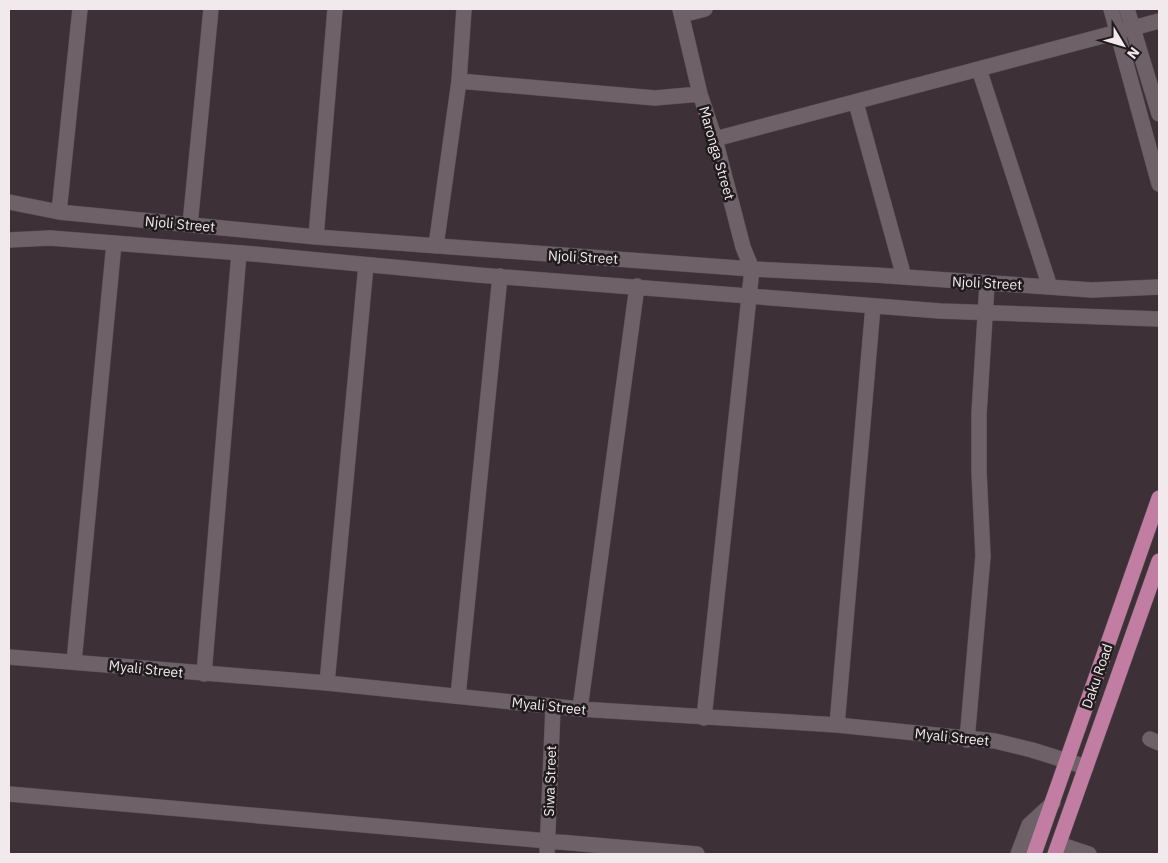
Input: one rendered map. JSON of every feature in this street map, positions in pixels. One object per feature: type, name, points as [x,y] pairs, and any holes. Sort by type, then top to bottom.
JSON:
[{"type":"main road","name":"Daku Road","points":[[1034,854],[1159,498]]},
{"type":"main road","name":"Daku Road","points":[[1057,849],[1159,561]]},
{"type":"street","points":[[60,212],[80,9]]},
{"type":"street","points":[[190,225],[211,9]]},
{"type":"street","points":[[316,237],[335,9]]},
{"type":"street","points":[[436,246],[459,81],[464,9]]},
{"type":"street","points":[[681,12],[705,9]]},
{"type":"street","points":[[1111,9],[1125,30],[1159,114]]},
{"type":"street","points":[[1127,9],[1125,30],[1159,184]]},
{"type":"street","name":"Maronga Street","points":[[681,12],[700,94],[716,140],[743,247],[752,270],[704,718]]},
{"type":"street","points":[[716,140],[1159,21]]},
{"type":"street","points":[[979,69],[1050,287]]},
{"type":"street","points":[[459,81],[655,98],[700,94]]},
{"type":"street","points":[[856,103],[904,277]]},
{"type":"street","name":"Njoli Street","points":[[9,202],[60,212],[316,237],[752,270],[904,277],[1092,290],[1159,287]]},
{"type":"street","name":"Njoli Street","points":[[9,240],[50,238],[872,306],[986,313],[1159,319]]},
{"type":"street","points":[[74,662],[114,243]]},
{"type":"street","points":[[204,674],[240,253]]},
{"type":"street","points":[[327,683],[366,265]]},
{"type":"street","points":[[458,696],[500,276]]},
{"type":"street","points":[[967,740],[983,556],[979,423],[987,284]]},
{"type":"street","points":[[580,709],[637,286]]},
{"type":"street","points":[[837,725],[872,306]]},
{"type":"street","name":"Myali Street","points":[[9,657],[327,683],[553,707],[837,725],[967,740],[995,741],[1086,767]]},
{"type":"street","name":"Siwa Street","points":[[547,848],[553,707]]},
{"type":"street","points":[[9,794],[547,848],[697,854]]},
{"type":"street","points":[[1018,854],[1029,824],[1053,803]]},
{"type":"street","points":[[1057,849],[1089,854]]}]
